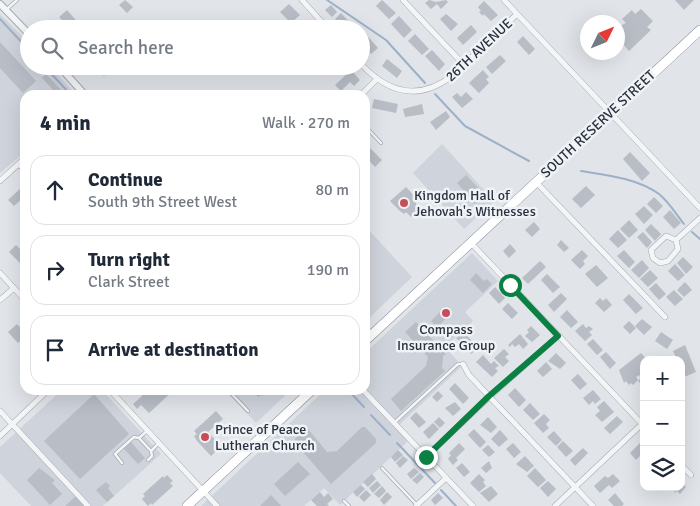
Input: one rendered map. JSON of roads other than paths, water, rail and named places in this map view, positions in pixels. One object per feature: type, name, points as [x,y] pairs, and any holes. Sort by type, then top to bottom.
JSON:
[{"type":"highway","name":"SOUTH RESERVE STREET","points":[[370,336],[700,30]]},
{"type":"highway","points":[[187,506],[307,395]]},
{"type":"street","points":[[302,0],[320,20]]},
{"type":"street","points":[[403,0],[464,65]]},
{"type":"street","points":[[504,0],[700,208]]},
{"type":"street","points":[[0,4],[20,25]]},
{"type":"street","name":"26TH AVENUE","points":[[377,79],[388,86],[423,92],[442,83],[464,65],[518,14]]},
{"type":"street","points":[[366,90],[377,79],[370,72]]},
{"type":"street","points":[[67,75],[81,90]]},
{"type":"street","points":[[0,181],[18,165]]},
{"type":"street","points":[[536,182],[665,317]]},
{"type":"street","points":[[676,240],[700,218]]},
{"type":"street","points":[[669,236],[676,240],[678,249],[668,261],[660,263],[654,260],[651,250],[661,239],[669,236]]},
{"type":"street","points":[[470,243],[640,422]]},
{"type":"street","points":[[0,273],[20,295]]},
{"type":"street","points":[[0,300],[14,288]]},
{"type":"street","points":[[426,457],[489,396],[558,336]]},
{"type":"street","points":[[463,364],[469,376],[593,506]]},
{"type":"street","points":[[0,436],[43,395]]},
{"type":"street","points":[[115,395],[217,506]]},
{"type":"street","points":[[368,395],[473,506]]},
{"type":"street","points":[[0,410],[88,506]]},
{"type":"street","points":[[555,506],[640,428]]},
{"type":"street","points":[[685,469],[691,475]]},
{"type":"street","points":[[417,506],[446,478]]},
{"type":"lane","points":[[6,10],[17,0]]},
{"type":"lane","points":[[370,131],[381,143]]},
{"type":"lane","points":[[394,423],[458,364],[463,364]]},
{"type":"lane","points":[[233,395],[248,411]]},
{"type":"lane","points":[[139,438],[148,430]]},
{"type":"lane","points":[[122,463],[114,454],[134,437],[139,438],[151,451],[152,456],[148,460]]},
{"type":"lane","points":[[151,451],[160,443]]},
{"type":"lane","points":[[382,468],[417,506]]},
{"type":"lane","points":[[344,501],[349,506]]},
{"type":"waterway","points":[[327,0],[356,20]]},
{"type":"waterway","points":[[0,19],[20,40]]},
{"type":"waterway","points":[[370,29],[386,40],[425,83]]},
{"type":"waterway","points":[[52,75],[66,90]]},
{"type":"waterway","points":[[435,94],[465,126],[529,161]]},
{"type":"waterway","points":[[581,171],[621,178],[641,184],[659,194],[684,224]]},
{"type":"waterway","points":[[692,232],[700,239]]},
{"type":"waterway","points":[[353,395],[364,407]]},
{"type":"waterway","points":[[371,415],[390,435]]},
{"type":"waterway","points":[[397,443],[435,483]]},
{"type":"waterway","points":[[441,490],[456,506]]},
{"type":"place","name":"Kingdom Hall of Jehovah's Witnesses","points":[[404,203]]},
{"type":"place","name":"Compass Insurance Group","points":[[446,313]]},
{"type":"place","name":"Prince of Peace Lutheran Church","points":[[205,437]]}]
